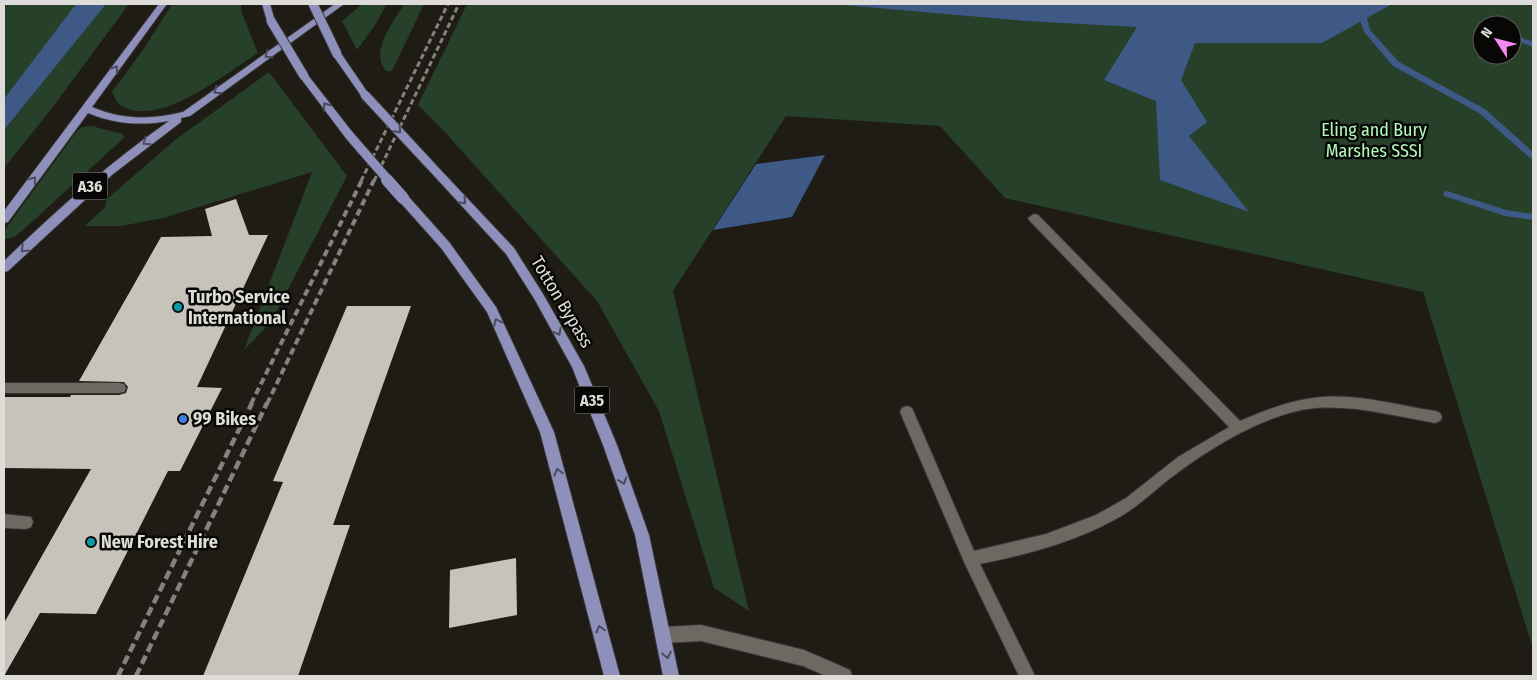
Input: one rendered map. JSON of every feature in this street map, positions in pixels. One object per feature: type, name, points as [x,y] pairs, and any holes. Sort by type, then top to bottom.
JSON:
[{"type":"main road","points":[[4,219],[163,4]]},
{"type":"main road","points":[[266,4],[272,20],[304,76],[349,135],[445,245],[492,310],[547,432],[612,676]]},
{"type":"main road","name":"Totton Bypass","points":[[313,4],[337,54],[365,95],[510,251],[539,297],[578,366],[610,445],[642,535],[671,676]]},
{"type":"main road","name":"A36","points":[[4,268],[96,181],[136,148],[340,4]]},
{"type":"main road","points":[[86,108],[114,119],[130,122],[164,120],[186,114]]},
{"type":"lane","points":[[1034,218],[1239,429]]},
{"type":"lane","points":[[4,388],[119,388]]},
{"type":"lane","points":[[970,559],[1002,553],[1068,534],[1116,512],[1192,455],[1239,429],[1287,408],[1314,403],[1339,402],[1435,417]]},
{"type":"lane","points":[[907,412],[970,559],[1027,676]]},
{"type":"lane","points":[[4,521],[26,522]]},
{"type":"lane","points":[[663,635],[701,634],[750,644],[804,658],[844,676]]},
{"type":"green space","points":[[4,4],[129,4],[49,112],[4,168]]},
{"type":"green space","points":[[172,4],[241,4],[241,11],[258,53],[211,85],[172,105],[154,110],[136,111],[120,105],[112,92],[145,47]]},
{"type":"green space","points":[[362,4],[387,4],[357,50],[342,21]]},
{"type":"green space","points":[[404,4],[424,4],[392,71],[386,71],[381,63],[382,46],[389,28]]},
{"type":"green space","name":"Eling and Bury Marshes SSSI","points":[[467,4],[1533,4],[1533,649],[1423,292],[1005,198],[940,126],[786,116],[673,291],[749,611],[714,588],[659,411],[597,301],[443,130],[418,105]]},
{"type":"green space","points":[[269,72],[347,176],[271,322],[244,350],[312,172],[163,218],[121,226],[85,226],[105,207],[107,199],[175,140]]},
{"type":"green space","points":[[92,126],[122,134],[125,137],[23,230],[14,237],[4,239],[4,231],[77,131],[82,127]]},
{"type":"water","points":[[76,4],[106,4],[4,130],[4,99]]},
{"type":"water","points":[[832,4],[1392,4],[1322,43],[1195,43],[1181,80],[1207,122],[1189,136],[1249,212],[1160,180],[1156,101],[1104,80],[1137,27],[1026,21]]},
{"type":"water","points":[[825,155],[792,217],[713,230],[756,164]]},
{"type":"building","points":[[236,199],[249,235],[268,235],[197,387],[222,388],[180,471],[168,471],[96,614],[40,613],[4,676],[4,623],[91,469],[4,468],[4,397],[70,397],[71,395],[119,395],[126,393],[128,387],[124,382],[79,381],[161,237],[212,236],[205,209]]},
{"type":"building","points":[[347,306],[411,306],[333,525],[350,525],[298,676],[203,676],[283,482],[273,481]]},
{"type":"building","points":[[516,558],[517,615],[449,628],[450,570]]},
{"type":"waterway","points":[[1364,20],[1367,30],[1396,64],[1482,111],[1533,156]]},
{"type":"waterway","points":[[1522,40],[1533,45]]},
{"type":"waterway","points":[[1447,194],[1505,213],[1533,217]]},
{"type":"railway","points":[[361,181],[448,4]]},
{"type":"railway","points":[[374,181],[459,4]]},
{"type":"railway","points":[[251,404],[362,180]]},
{"type":"railway","points":[[267,404],[374,180]]},
{"type":"railway","points":[[118,676],[252,403]]},
{"type":"railway","points":[[136,676],[267,403]]},
{"type":"place","name":"Turbo Service International","points":[[178,307]]},
{"type":"place","name":"99 Bikes","points":[[183,419]]},
{"type":"place","name":"New Forest Hire","points":[[91,542]]}]
